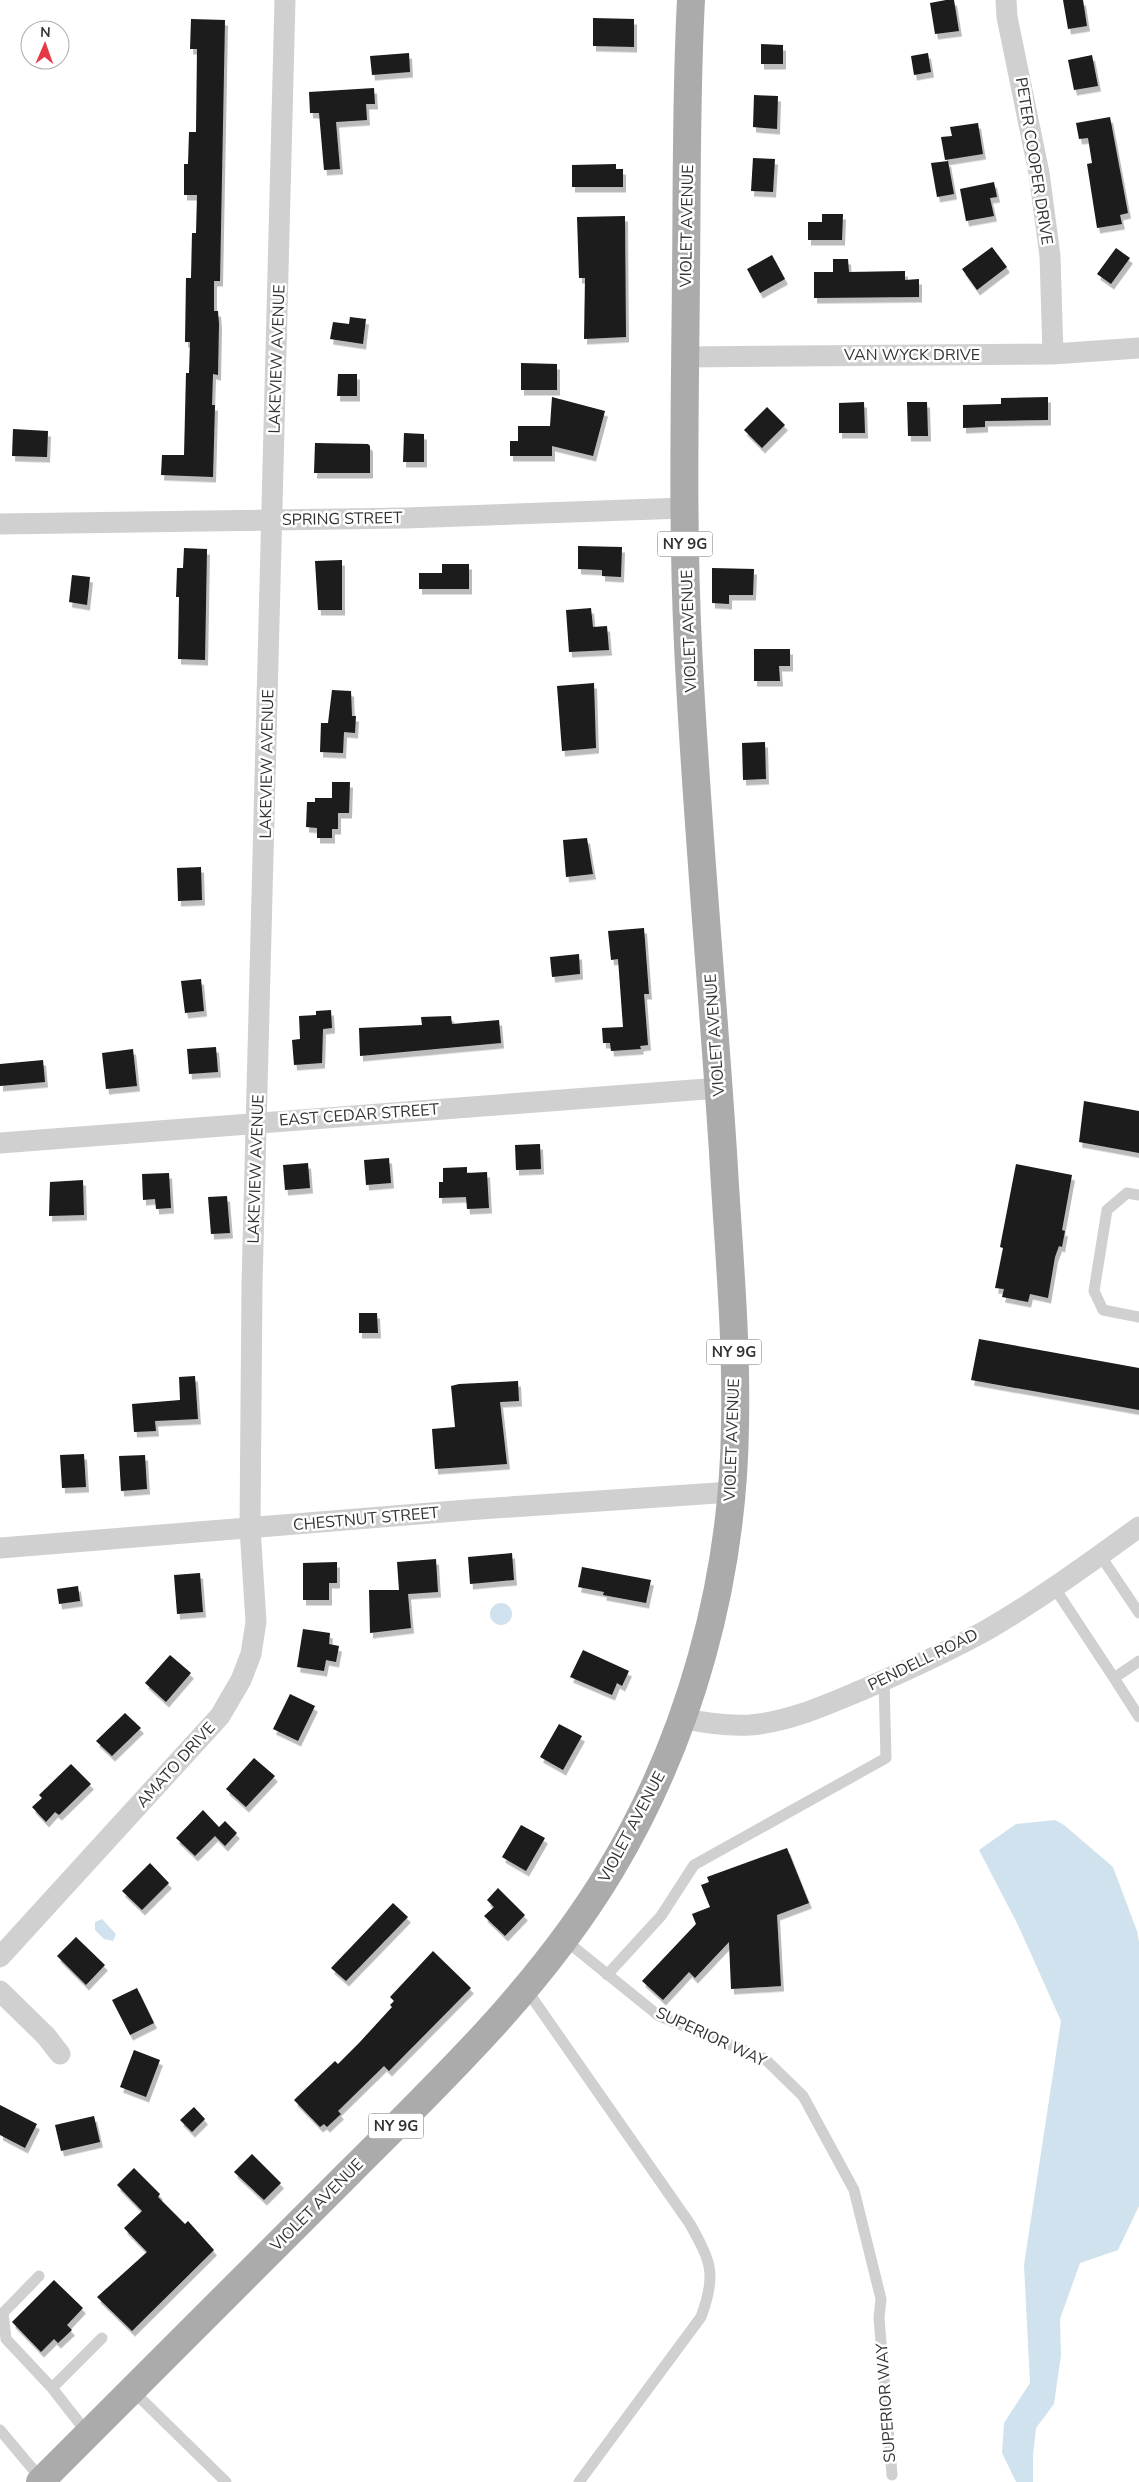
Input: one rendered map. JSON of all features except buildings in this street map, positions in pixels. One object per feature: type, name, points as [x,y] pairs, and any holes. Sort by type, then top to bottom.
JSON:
[{"type":"main road","name":"VIOLET AVENUE","points":[[41,2481],[454,2067],[526,1989],[565,1940],[629,1838],[664,1766],[700,1662],[722,1566],[732,1492],[735,1387],[719,1088],[689,655],[684,508],[691,0]]},
{"type":"street","name":"LAKEVIEW AVENUE","points":[[250,1528],[252,1284],[258,1123],[285,0]]},
{"type":"street","name":"PETER COOPER DRIVE","points":[[1006,0],[1007,17],[1040,182],[1050,256],[1053,354]]},
{"type":"street","name":"VAN WYCK DRIVE","points":[[685,357],[1053,354],[1139,348]]},
{"type":"street","name":"SPRING STREET","points":[[0,524],[404,518],[684,508]]},
{"type":"street","name":"EAST CEDAR STREET","points":[[0,1143],[719,1088]]},
{"type":"street","name":"CHESTNUT STREET","points":[[0,1548],[480,1509],[732,1492]]},
{"type":"street","name":"PENDELL ROAD","points":[[682,1718],[731,1724],[776,1721],[828,1704],[884,1680],[984,1632],[1054,1587],[1139,1527]]},
{"type":"street","name":"AMATO DRIVE","points":[[0,1957],[220,1716],[241,1680],[251,1654],[256,1622],[250,1528]]},
{"type":"street","points":[[0,1992],[46,2036],[60,2054]]},
{"type":"lane","points":[[1139,1195],[1127,1193],[1107,1210],[1094,1291],[1103,1310],[1139,1317]]},
{"type":"lane","points":[[1100,1555],[1139,1613]]},
{"type":"lane","points":[[1054,1587],[1139,1717]]},
{"type":"lane","points":[[1114,1678],[1139,1661]]},
{"type":"lane","points":[[607,1975],[662,1916],[694,1865],[886,1758],[884,1680]]},
{"type":"lane","name":"SUPERIOR WAY","points":[[565,1940],[659,2016],[765,2059],[803,2096],[854,2190],[881,2299],[879,2318],[892,2475]]},
{"type":"lane","points":[[526,1989],[690,2224],[708,2256],[710,2268],[709,2296],[701,2317],[579,2482]]},
{"type":"lane","points":[[39,2276],[3,2313],[2,2324],[6,2339],[52,2388],[88,2434]]},
{"type":"lane","points":[[52,2388],[102,2338]]},
{"type":"lane","points":[[132,2390],[226,2482]]},
{"type":"lane","points":[[0,2430],[41,2481]]},
{"type":"water","points":[[501,1603],[509,1606],[512,1614],[509,1622],[501,1625],[493,1622],[490,1614],[493,1606]]},
{"type":"water","points":[[1055,1820],[1064,1825],[1113,1867],[1137,1931],[1139,1942],[1139,2206],[1118,2250],[1080,2263],[1060,2319],[1061,2355],[1054,2404],[1036,2428],[1033,2482],[1016,2482],[1002,2453],[1004,2423],[1030,2383],[1024,2265],[1061,2021],[1018,1925],[979,1850],[1016,1824]]},
{"type":"water","points":[[102,1919],[116,1934],[113,1941],[104,1939],[95,1930],[95,1922]]}]
